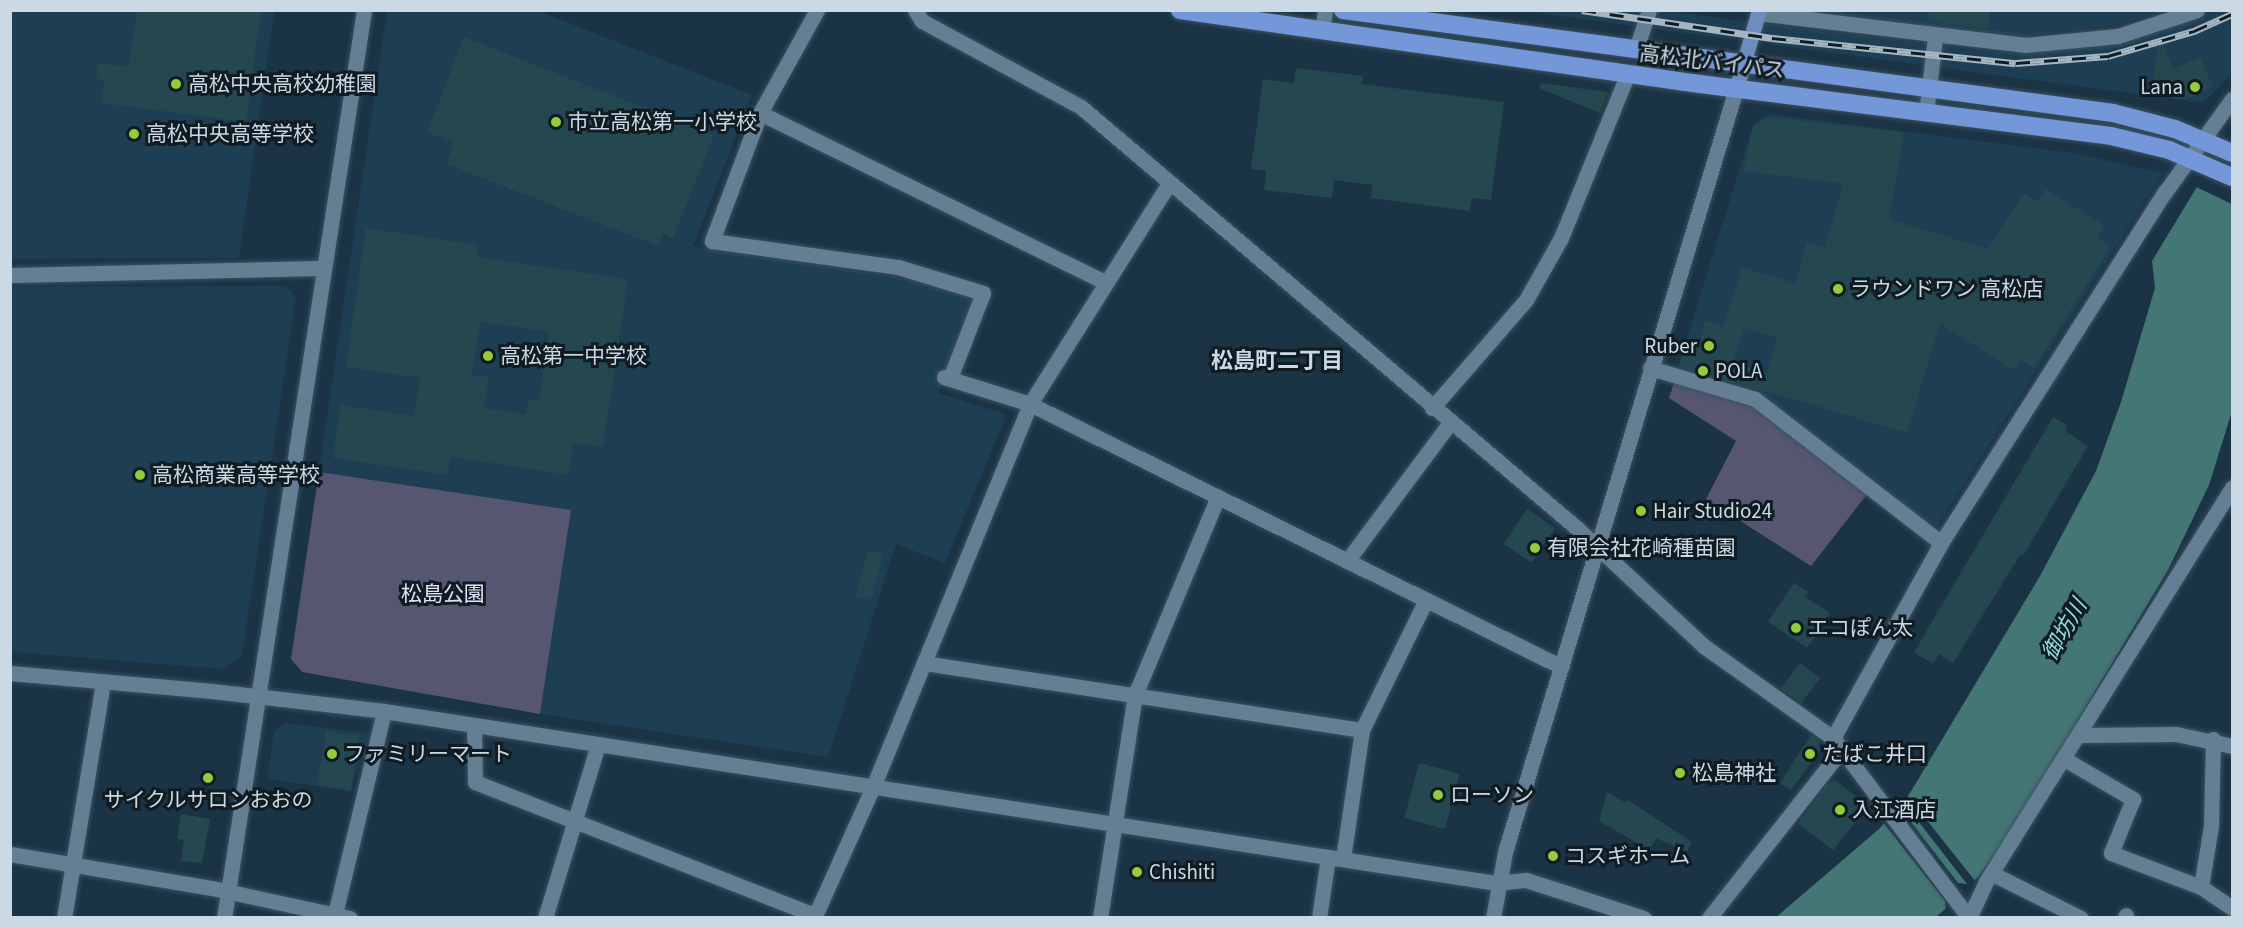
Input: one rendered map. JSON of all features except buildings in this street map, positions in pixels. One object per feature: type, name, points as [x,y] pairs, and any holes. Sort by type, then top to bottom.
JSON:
[{"type":"highway","name":"高松北バイパス","points":[[1180,10],[1736,89],[2111,136],[2198,161],[2232,177]]},
{"type":"highway","name":"高松北バイパス","points":[[1343,10],[2114,113],[2218,146]]},
{"type":"main road","points":[[1736,89],[1758,12]]},
{"type":"street","points":[[224,918],[364,10]]},
{"type":"street","points":[[817,10],[760,113],[712,241],[898,267],[983,293],[947,377],[1030,404],[1562,667]]},
{"type":"street","points":[[915,10],[922,21],[1081,107],[1597,547],[1705,647],[1837,744],[1969,918],[1993,874],[2066,760],[2232,487]]},
{"type":"street","points":[[1322,30],[1325,10]]},
{"type":"street","points":[[1636,49],[1648,10]]},
{"type":"street","points":[[1758,12],[1935,37],[2056,45],[2118,36],[2197,10]]},
{"type":"street","points":[[1926,114],[1935,37]]},
{"type":"street","points":[[1432,408],[1526,300],[1561,238],[1628,73]]},
{"type":"street","points":[[1493,918],[1496,883],[1736,89]]},
{"type":"street","points":[[1708,918],[1837,744],[1941,543],[2198,161],[2218,146],[2232,99]]},
{"type":"street","points":[[760,113],[1105,282]]},
{"type":"street","points":[[474,725],[475,782],[814,916],[873,787],[1030,404],[1170,182]]},
{"type":"street","points":[[10,276],[323,268]]},
{"type":"street","points":[[1650,368],[1755,399],[1941,543]]},
{"type":"street","points":[[1347,561],[1450,423]]},
{"type":"street","points":[[1101,918],[1134,695],[1218,497]]},
{"type":"street","points":[[1319,918],[1335,858],[1362,730],[1426,600]]},
{"type":"street","points":[[924,663],[1362,730]]},
{"type":"street","points":[[10,674],[257,696],[384,711],[1496,883],[1526,880],[1644,918]]},
{"type":"street","points":[[64,918],[103,682]]},
{"type":"street","points":[[10,854],[227,891],[340,916],[384,711]]},
{"type":"street","points":[[2081,735],[2176,734],[2214,739],[2232,746]]},
{"type":"street","points":[[2201,887],[2211,826],[2214,739]]},
{"type":"street","points":[[545,918],[598,745]]},
{"type":"street","points":[[2066,760],[2133,799],[2111,853],[2201,887],[2232,908]]},
{"type":"street","points":[[1993,874],[2081,918]]},
{"type":"shaded area","name":"高松中央高等学校","points":[[10,11],[274,11],[239,258],[11,259]]},
{"type":"shaded area","points":[[387,11],[538,11],[752,95],[693,246],[908,279],[974,299],[938,393],[1003,413],[1005,418],[945,563],[896,544],[828,757],[540,714],[571,510],[319,472]]},
{"type":"shaded area","points":[[1523,11],[1666,11],[1969,50],[2025,54],[2120,44],[2216,11],[2232,11],[2232,73],[2203,103]]},
{"type":"shaded area","points":[[1793,11],[2166,11],[2115,25],[2026,36],[1981,35]]},
{"type":"shaded area","points":[[1768,114],[2073,153],[2163,173],[1938,525],[1930,526],[1761,393],[1677,370],[1754,123]]},
{"type":"shaded area","name":"高松商業高等学校","points":[[285,286],[296,297],[242,655],[224,669],[11,652],[11,287]]},
{"type":"shaded area","points":[[285,723],[368,733],[351,791],[267,779],[274,732]]},
{"type":"green space","points":[[1675,380],[1753,404],[1868,493],[1811,566],[1706,499],[1736,441],[1669,398]]},
{"type":"green space","name":"松島公園","points":[[319,472],[571,510],[540,714],[302,672],[291,659]]},
{"type":"water","name":"御坊川","points":[[2232,129],[2232,411],[2209,485],[2168,570],[2019,818],[1981,874],[1935,918],[1775,918],[1879,829],[1910,793],[2040,576],[2096,471],[2121,402],[2155,288],[2152,261]]},
{"type":"pier","points":[[2232,126],[2232,204],[2194,186]]},
{"type":"pier","points":[[1906,794],[1976,882],[1946,913],[1945,901],[1882,821],[1897,804],[1958,883],[1967,884],[1901,799]]},
{"type":"railway","points":[[1582,10],[1772,38],[2016,63],[2108,56],[2194,31],[2232,14]]},
{"type":"place","name":"高松中央高校幼稚園","points":[[176,84]]},
{"type":"place","name":"Lana","points":[[2195,87]]},
{"type":"place","name":"市立高松第一小学校","points":[[556,122]]},
{"type":"place","name":"高松中央高等学校","points":[[134,134]]},
{"type":"place","name":"ラウンドワン 高松店","points":[[1838,289]]},
{"type":"place","name":"Ruber","points":[[1709,346]]},
{"type":"place","name":"高松第一中学校","points":[[488,356]]},
{"type":"place","name":"POLA","points":[[1703,371]]},
{"type":"place","name":"高松商業高等学校","points":[[140,475]]},
{"type":"place","name":"Hair Studio24","points":[[1641,511]]},
{"type":"place","name":"有限会社花崎種苗園","points":[[1535,548]]},
{"type":"place","name":"エコぽん太","points":[[1796,628]]},
{"type":"place","name":"ファミリーマート","points":[[332,754]]},
{"type":"place","name":"たばこ井口","points":[[1810,754]]},
{"type":"place","name":"松島神社","points":[[1680,773]]},
{"type":"place","name":"サイクルサロンおおの","points":[[208,778]]},
{"type":"place","name":"ローソン","points":[[1438,795]]},
{"type":"place","name":"入江酒店","points":[[1840,810]]},
{"type":"place","name":"コスギホーム","points":[[1553,856]]},
{"type":"place","name":"Chishiti","points":[[1137,872]]},
{"type":"district","name":"松島町二丁目","points":[[1277,362]]}]
